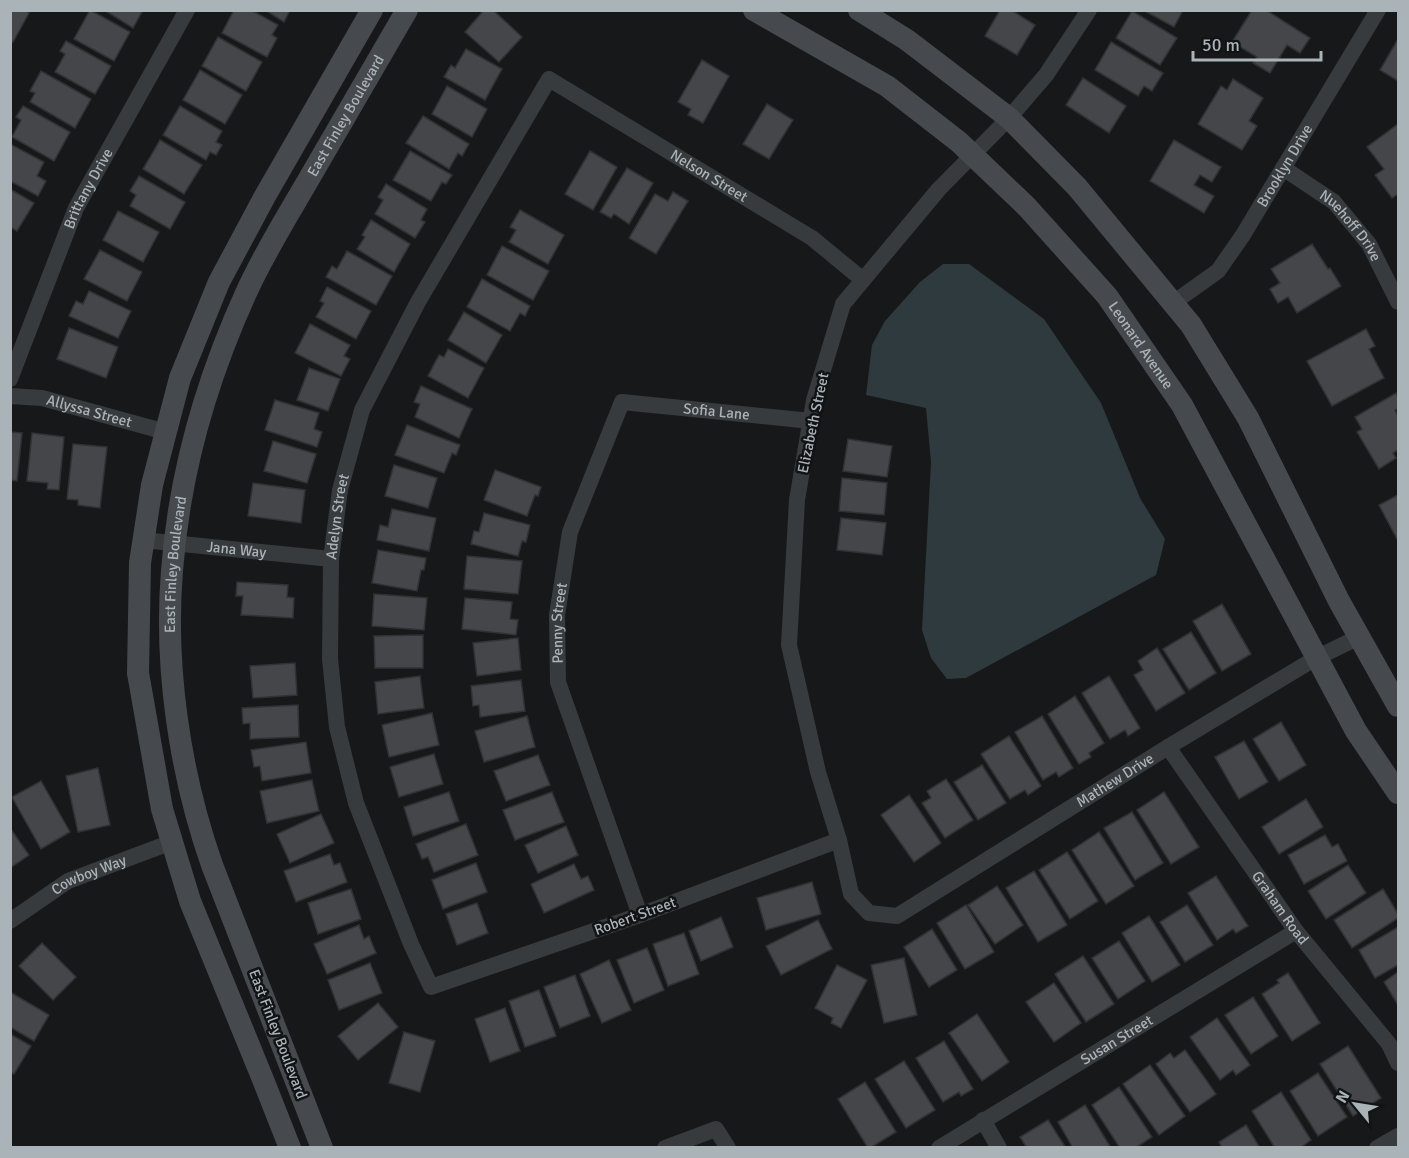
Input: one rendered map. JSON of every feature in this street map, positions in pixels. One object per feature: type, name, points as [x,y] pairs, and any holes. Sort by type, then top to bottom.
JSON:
[{"type":"street","name":"Brittany Drive","points":[[10,379],[76,208],[187,10]]},
{"type":"street","name":"East Finley Boulevard","points":[[290,1148],[190,901],[162,809],[138,672],[140,563],[152,485],[180,378],[219,282],[265,196],[372,10]]},
{"type":"street","name":"East Finley Boulevard","points":[[322,1148],[212,865],[194,807],[186,774],[174,697],[170,606],[174,544],[183,487],[206,394],[246,293],[277,233],[407,10]]},
{"type":"street","name":"Leonard Avenue","points":[[754,10],[887,86],[959,142],[1027,207],[1107,296],[1182,405],[1356,731],[1398,793]]},
{"type":"street","points":[[859,10],[907,40],[1008,118],[1077,187],[1191,325],[1248,418],[1340,601],[1398,706]]},
{"type":"street","name":"Elizabeth Street","points":[[869,913],[851,894],[818,772],[789,645],[797,500],[814,400],[843,303],[939,189],[973,156],[1046,75],[1089,10]]},
{"type":"street","name":"Brooklyn Drive","points":[[1173,303],[1218,271],[1243,235],[1378,10]]},
{"type":"street","name":"Nelson Street","points":[[549,79],[812,238],[863,280]]},
{"type":"street","name":"Adelyn Street","points":[[431,987],[411,944],[356,803],[337,727],[330,659],[331,560],[340,490],[362,410],[418,302],[549,79]]},
{"type":"street","name":"Nuehoff Drive","points":[[1283,168],[1334,202],[1369,244],[1398,302]]},
{"type":"street","name":"Allyssa Street","points":[[10,396],[42,398],[166,432]]},
{"type":"street","name":"Sofia Lane","points":[[622,402],[811,421]]},
{"type":"street","name":"Penny Street","points":[[622,402],[570,532],[557,615],[558,682],[640,915]]},
{"type":"street","name":"Jana Way","points":[[143,540],[331,560]]},
{"type":"street","name":"Mathew Drive","points":[[869,913],[897,916],[1168,747],[1317,658],[1359,637]]},
{"type":"street","name":"Graham Road","points":[[1168,747],[1296,931],[1389,1044],[1398,1063]]},
{"type":"street","name":"Robert Street","points":[[431,987],[640,915],[838,840]]},
{"type":"street","name":"Cowboy Way","points":[[10,921],[68,881],[172,842]]},
{"type":"street","name":"Susan Street","points":[[939,1148],[1296,931]]},
{"type":"street","points":[[982,1120],[999,1148]]},
{"type":"street","points":[[665,1148],[716,1129],[728,1148]]},
{"type":"street","points":[[1377,1148],[1398,1136]]},
{"type":"shaded area","points":[[943,264],[969,264],[1044,319],[1101,403],[1140,498],[1165,539],[1156,575],[966,678],[947,679],[931,658],[922,630],[931,462],[926,408],[866,395],[872,345],[885,321],[920,282]]},
{"type":"building","points":[[10,10],[25,10],[29,13],[13,42],[10,41]]},
{"type":"building","points":[[90,10],[130,32],[114,61],[74,39]]},
{"type":"building","points":[[104,10],[143,10],[133,28]]},
{"type":"building","points":[[234,10],[251,10],[278,25],[272,35],[277,38],[267,57],[222,33]]},
{"type":"building","points":[[265,10],[290,10],[284,22]]},
{"type":"building","points":[[484,10],[493,10],[522,37],[499,62],[465,32]]},
{"type":"building","points":[[1000,10],[1011,10],[1035,25],[1017,55],[985,36]]},
{"type":"building","points":[[1143,10],[1183,10],[1174,27]]},
{"type":"building","points":[[1252,10],[1266,10],[1310,38],[1300,53],[1287,45],[1270,73],[1253,63],[1257,57],[1232,42]]},
{"type":"building","points":[[1132,11],[1177,38],[1160,65],[1116,38]]},
{"type":"building","points":[[218,37],[262,62],[246,91],[202,66]]},
{"type":"building","points":[[1398,39],[1398,81],[1380,70]]},
{"type":"building","points":[[66,41],[111,66],[95,94],[55,72],[65,54],[60,51]]},
{"type":"building","points":[[1111,42],[1163,73],[1152,91],[1144,86],[1138,96],[1095,70]]},
{"type":"building","points":[[466,49],[502,69],[485,100],[444,77],[451,65],[455,68]]},
{"type":"building","points":[[702,60],[729,76],[703,123],[688,115],[691,109],[678,102]]},
{"type":"building","points":[[200,70],[242,95],[225,124],[183,100]]},
{"type":"building","points":[[41,71],[91,99],[75,128],[30,102],[35,93],[30,91]]},
{"type":"building","points":[[1083,78],[1126,106],[1109,133],[1066,105]]},
{"type":"building","points":[[1233,79],[1263,98],[1249,121],[1257,126],[1242,150],[1198,124],[1221,86],[1227,90]]},
{"type":"building","points":[[447,86],[487,109],[472,137],[432,114]]},
{"type":"building","points":[[767,104],[793,120],[769,159],[743,144]]},
{"type":"building","points":[[23,106],[70,132],[54,161],[12,137],[21,120],[16,117]]},
{"type":"building","points":[[180,106],[222,131],[216,142],[222,145],[216,155],[210,152],[206,160],[163,135]]},
{"type":"building","points":[[423,116],[469,144],[462,156],[458,153],[449,169],[406,143]]},
{"type":"building","points":[[1398,124],[1398,194],[1392,198],[1375,175],[1384,169],[1367,147]]},
{"type":"building","points":[[160,140],[202,165],[184,194],[143,169]]},
{"type":"building","points":[[1174,140],[1221,167],[1212,182],[1200,175],[1194,185],[1214,196],[1204,213],[1150,181]]},
{"type":"building","points":[[10,144],[44,162],[37,176],[46,181],[38,196],[10,181]]},
{"type":"building","points":[[410,151],[452,175],[446,184],[442,182],[431,201],[393,180]]},
{"type":"building","points":[[590,151],[617,167],[593,210],[565,194]]},
{"type":"building","points":[[627,168],[653,183],[629,224],[614,214],[611,218],[600,212]]},
{"type":"building","points":[[139,176],[185,202],[170,229],[130,206],[136,195],[130,191]]},
{"type":"building","points":[[386,184],[427,209],[421,220],[425,222],[415,238],[375,214],[383,200],[378,197]]},
{"type":"building","points":[[10,189],[34,203],[17,231],[10,227]]},
{"type":"building","points":[[673,192],[688,201],[656,254],[629,238],[655,194],[668,201]]},
{"type":"building","points":[[520,210],[564,235],[548,264],[509,242],[516,230],[510,227]]},
{"type":"building","points":[[118,211],[159,232],[143,262],[103,240]]},
{"type":"building","points":[[371,220],[410,244],[394,272],[357,249],[365,237],[362,235]]},
{"type":"building","points":[[1312,244],[1341,286],[1297,313],[1288,297],[1278,303],[1270,289],[1280,283],[1271,269]]},
{"type":"building","points":[[502,246],[549,271],[533,300],[487,275]]},
{"type":"building","points":[[100,250],[142,272],[127,301],[84,279]]},
{"type":"building","points":[[347,251],[392,276],[376,305],[326,277],[332,266],[337,269]]},
{"type":"building","points":[[482,279],[530,306],[525,316],[520,313],[510,331],[467,307]]},
{"type":"building","points":[[327,287],[371,311],[356,339],[316,317],[324,303],[320,301]]},
{"type":"building","points":[[89,291],[131,311],[118,338],[69,316],[76,301],[83,304]]},
{"type":"building","points":[[464,312],[502,335],[486,363],[448,340]]},
{"type":"building","points":[[310,324],[350,345],[344,356],[350,359],[341,376],[295,353]]},
{"type":"building","points":[[69,328],[118,347],[106,378],[57,359]]},
{"type":"building","points":[[1366,329],[1375,346],[1369,349],[1384,378],[1332,406],[1307,361]]},
{"type":"building","points":[[448,349],[484,368],[468,398],[428,376],[439,355],[444,357]]},
{"type":"building","points":[[309,368],[340,379],[328,411],[297,400]]},
{"type":"building","points":[[421,386],[472,409],[459,438],[415,417],[420,404],[414,402]]},
{"type":"building","points":[[1396,393],[1398,398],[1398,409],[1395,410],[1398,416],[1398,450],[1393,453],[1396,458],[1379,469],[1357,432],[1362,429],[1355,417]]},
{"type":"building","points":[[275,400],[319,413],[314,429],[322,432],[317,447],[265,430]]},
{"type":"building","points":[[407,425],[460,445],[456,455],[452,453],[444,473],[395,455]]},
{"type":"building","points":[[10,432],[22,433],[17,481],[10,480]]},
{"type":"building","points":[[32,433],[64,437],[59,490],[47,489],[48,483],[27,481]]},
{"type":"building","points":[[848,439],[892,446],[887,477],[843,471]]},
{"type":"building","points":[[273,441],[316,454],[307,483],[264,471]]},
{"type":"building","points":[[73,444],[107,447],[100,508],[78,505],[78,500],[67,499]]},
{"type":"building","points":[[394,465],[437,478],[428,508],[385,496]]},
{"type":"building","points":[[495,470],[541,487],[538,496],[535,495],[527,516],[484,500]]},
{"type":"building","points":[[842,478],[887,483],[884,515],[839,511]]},
{"type":"building","points":[[253,483],[305,490],[301,523],[248,516]]},
{"type":"building","points":[[1398,495],[1398,541],[1379,505]]},
{"type":"building","points":[[392,509],[436,518],[429,551],[377,540],[380,525],[388,527]]},
{"type":"building","points":[[484,513],[530,525],[526,542],[522,541],[518,556],[471,544],[474,531],[479,532]]},
{"type":"building","points":[[841,518],[886,523],[882,555],[837,550]]},
{"type":"building","points":[[378,550],[426,558],[417,591],[372,583]]},
{"type":"building","points":[[467,556],[522,561],[518,594],[464,589]]},
{"type":"building","points":[[237,582],[288,585],[287,597],[294,598],[293,618],[241,615],[243,596],[236,596]]},
{"type":"building","points":[[374,594],[427,598],[424,630],[372,626]]},
{"type":"building","points":[[465,598],[512,602],[510,619],[518,620],[516,635],[462,629]]},
{"type":"building","points":[[1222,604],[1251,654],[1222,671],[1193,621]]},
{"type":"building","points":[[1191,632],[1216,673],[1189,690],[1163,649]]},
{"type":"building","points":[[423,635],[423,668],[375,668],[374,636]]},
{"type":"building","points":[[518,638],[521,670],[477,676],[473,643]]},
{"type":"building","points":[[1157,648],[1185,693],[1156,711],[1134,675],[1143,670],[1138,661]]},
{"type":"building","points":[[295,663],[297,695],[253,698],[250,666]]},
{"type":"building","points":[[420,676],[424,708],[378,714],[375,682]]},
{"type":"building","points":[[1109,676],[1140,728],[1128,736],[1125,730],[1110,739],[1082,693]]},
{"type":"building","points":[[521,680],[525,711],[480,717],[479,705],[473,706],[471,686]]},
{"type":"building","points":[[1075,696],[1104,743],[1089,753],[1091,757],[1079,764],[1048,714]]},
{"type":"building","points":[[298,705],[299,737],[250,739],[250,723],[243,724],[242,708]]},
{"type":"building","points":[[432,713],[439,745],[389,757],[382,725]]},
{"type":"building","points":[[527,716],[535,747],[484,762],[475,731]]},
{"type":"building","points":[[1042,716],[1073,768],[1059,777],[1056,772],[1043,780],[1015,732]]},
{"type":"building","points":[[1281,722],[1306,765],[1279,781],[1253,739]]},
{"type":"building","points":[[1009,736],[1041,786],[1028,795],[1025,790],[1010,799],[981,754]]},
{"type":"building","points":[[1244,741],[1268,782],[1239,799],[1215,757]]},
{"type":"building","points":[[306,742],[311,773],[262,781],[260,766],[254,767],[251,750]]},
{"type":"building","points":[[434,754],[443,784],[399,797],[390,767]]},
{"type":"building","points":[[538,755],[550,785],[506,801],[494,771]]},
{"type":"building","points":[[982,765],[1006,803],[978,820],[954,782]]},
{"type":"building","points":[[98,768],[110,825],[78,832],[66,776]]},
{"type":"building","points":[[946,779],[973,820],[945,838],[922,803],[931,798],[927,791]]},
{"type":"building","points":[[312,780],[319,811],[267,823],[260,791]]},
{"type":"building","points":[[41,781],[70,832],[41,849],[12,797]]},
{"type":"building","points":[[449,792],[459,821],[413,836],[404,807]]},
{"type":"building","points":[[552,792],[564,822],[515,840],[503,810]]},
{"type":"building","points":[[1164,792],[1199,847],[1171,864],[1137,810]]},
{"type":"building","points":[[909,795],[941,843],[914,862],[881,815]]},
{"type":"building","points":[[1306,799],[1323,827],[1279,854],[1262,827]]},
{"type":"building","points":[[1132,812],[1163,863],[1135,880],[1104,828]]},
{"type":"building","points":[[321,814],[334,843],[290,863],[277,834]]},
{"type":"building","points":[[466,824],[478,855],[434,872],[428,857],[422,859],[416,844]]},
{"type":"building","points":[[566,826],[578,855],[538,873],[525,845]]},
{"type":"building","points":[[10,828],[29,855],[10,868]]},
{"type":"building","points":[[1099,832],[1134,886],[1106,904],[1072,850]]},
{"type":"building","points":[[1325,835],[1332,847],[1338,844],[1347,861],[1304,884],[1288,855]]},
{"type":"building","points":[[1067,852],[1098,901],[1070,919],[1039,870]]},
{"type":"building","points":[[330,854],[334,865],[340,863],[347,882],[296,902],[284,871]]},
{"type":"building","points":[[476,863],[487,892],[443,909],[432,880]]},
{"type":"building","points":[[574,864],[581,879],[588,876],[594,890],[544,913],[531,884]]},
{"type":"building","points":[[1348,865],[1366,893],[1326,919],[1308,891]]},
{"type":"building","points":[[1034,871],[1067,925],[1038,942],[1006,888]]},
{"type":"building","points":[[1216,876],[1248,926],[1236,933],[1233,929],[1217,940],[1188,893]]},
{"type":"building","points":[[812,882],[821,914],[766,930],[757,898]]},
{"type":"building","points":[[997,886],[1023,925],[995,944],[968,905]]},
{"type":"building","points":[[351,889],[361,919],[318,934],[308,903]]},
{"type":"building","points":[[1383,889],[1398,914],[1398,918],[1352,948],[1334,920]]},
{"type":"building","points":[[477,903],[488,933],[457,945],[446,914]]},
{"type":"building","points":[[966,905],[994,952],[965,969],[937,923]]},
{"type":"building","points":[[1187,905],[1213,945],[1185,962],[1160,922]]},
{"type":"building","points":[[1149,916],[1180,965],[1152,982],[1122,933]]},
{"type":"building","points":[[721,917],[733,947],[701,961],[689,931]]},
{"type":"building","points":[[818,920],[832,949],[781,975],[766,946]]},
{"type":"building","points":[[359,925],[364,939],[369,936],[376,953],[327,974],[314,944]]},
{"type":"building","points":[[1398,927],[1398,965],[1375,978],[1359,950]]},
{"type":"building","points":[[932,929],[957,970],[929,987],[904,947]]},
{"type":"building","points":[[684,933],[699,974],[668,986],[653,944]]},
{"type":"building","points":[[1119,941],[1145,981],[1118,999],[1092,958]]},
{"type":"building","points":[[42,943],[76,977],[53,1000],[19,966]]},
{"type":"building","points":[[647,948],[664,990],[634,1003],[617,960]]},
{"type":"building","points":[[1083,956],[1114,1004],[1086,1022],[1055,974]]},
{"type":"building","points":[[904,958],[917,1015],[884,1023],[871,965]]},
{"type":"building","points":[[609,960],[631,1010],[602,1023],[580,974]]},
{"type":"building","points":[[370,963],[382,993],[339,1010],[328,980]]},
{"type":"building","points":[[837,965],[867,980],[841,1028],[831,1023],[833,1018],[815,1008]]},
{"type":"building","points":[[1398,972],[1398,1005],[1384,982]]},
{"type":"building","points":[[1288,973],[1320,1023],[1292,1041],[1262,994],[1279,983],[1277,980]]},
{"type":"building","points":[[575,975],[590,1016],[560,1028],[544,987]]},
{"type":"building","points":[[1054,983],[1081,1023],[1054,1042],[1026,1002]]},
{"type":"building","points":[[539,990],[556,1036],[525,1047],[509,1001]]},
{"type":"building","points":[[10,992],[49,1015],[34,1041],[10,1027]]},
{"type":"building","points":[[1253,997],[1278,1036],[1251,1054],[1225,1015]]},
{"type":"building","points":[[378,1003],[398,1027],[358,1060],[338,1036]]},
{"type":"building","points":[[505,1008],[520,1051],[490,1062],[475,1019]]},
{"type":"building","points":[[977,1014],[1009,1062],[982,1081],[949,1033]]},
{"type":"building","points":[[1217,1018],[1250,1065],[1236,1075],[1233,1070],[1220,1080],[1190,1037]]},
{"type":"building","points":[[404,1032],[435,1041],[420,1092],[389,1083]]},
{"type":"building","points":[[10,1034],[31,1046],[14,1074],[10,1072]]},
{"type":"building","points":[[944,1041],[973,1089],[961,1096],[959,1092],[943,1102],[916,1058]]},
{"type":"building","points":[[1348,1046],[1381,1098],[1353,1116],[1320,1064]]},
{"type":"building","points":[[1185,1050],[1216,1094],[1190,1112],[1156,1064],[1170,1053],[1174,1058]]},
{"type":"building","points":[[904,1061],[935,1110],[906,1128],[875,1079]]},
{"type":"building","points":[[1150,1065],[1185,1116],[1159,1135],[1123,1084]]},
{"type":"building","points":[[1318,1073],[1347,1117],[1318,1136],[1290,1091]]},
{"type":"building","points":[[865,1082],[896,1132],[870,1148],[838,1099]]},
{"type":"building","points":[[1119,1087],[1152,1137],[1135,1148],[1120,1148],[1092,1105]]},
{"type":"building","points":[[1281,1092],[1311,1140],[1300,1148],[1275,1148],[1252,1111]]},
{"type":"building","points":[[1085,1105],[1111,1148],[1073,1148],[1058,1122]]},
{"type":"building","points":[[1048,1120],[1066,1148],[1027,1148],[1020,1137]]},
{"type":"building","points":[[1246,1125],[1260,1148],[1222,1148],[1219,1142]]}]
